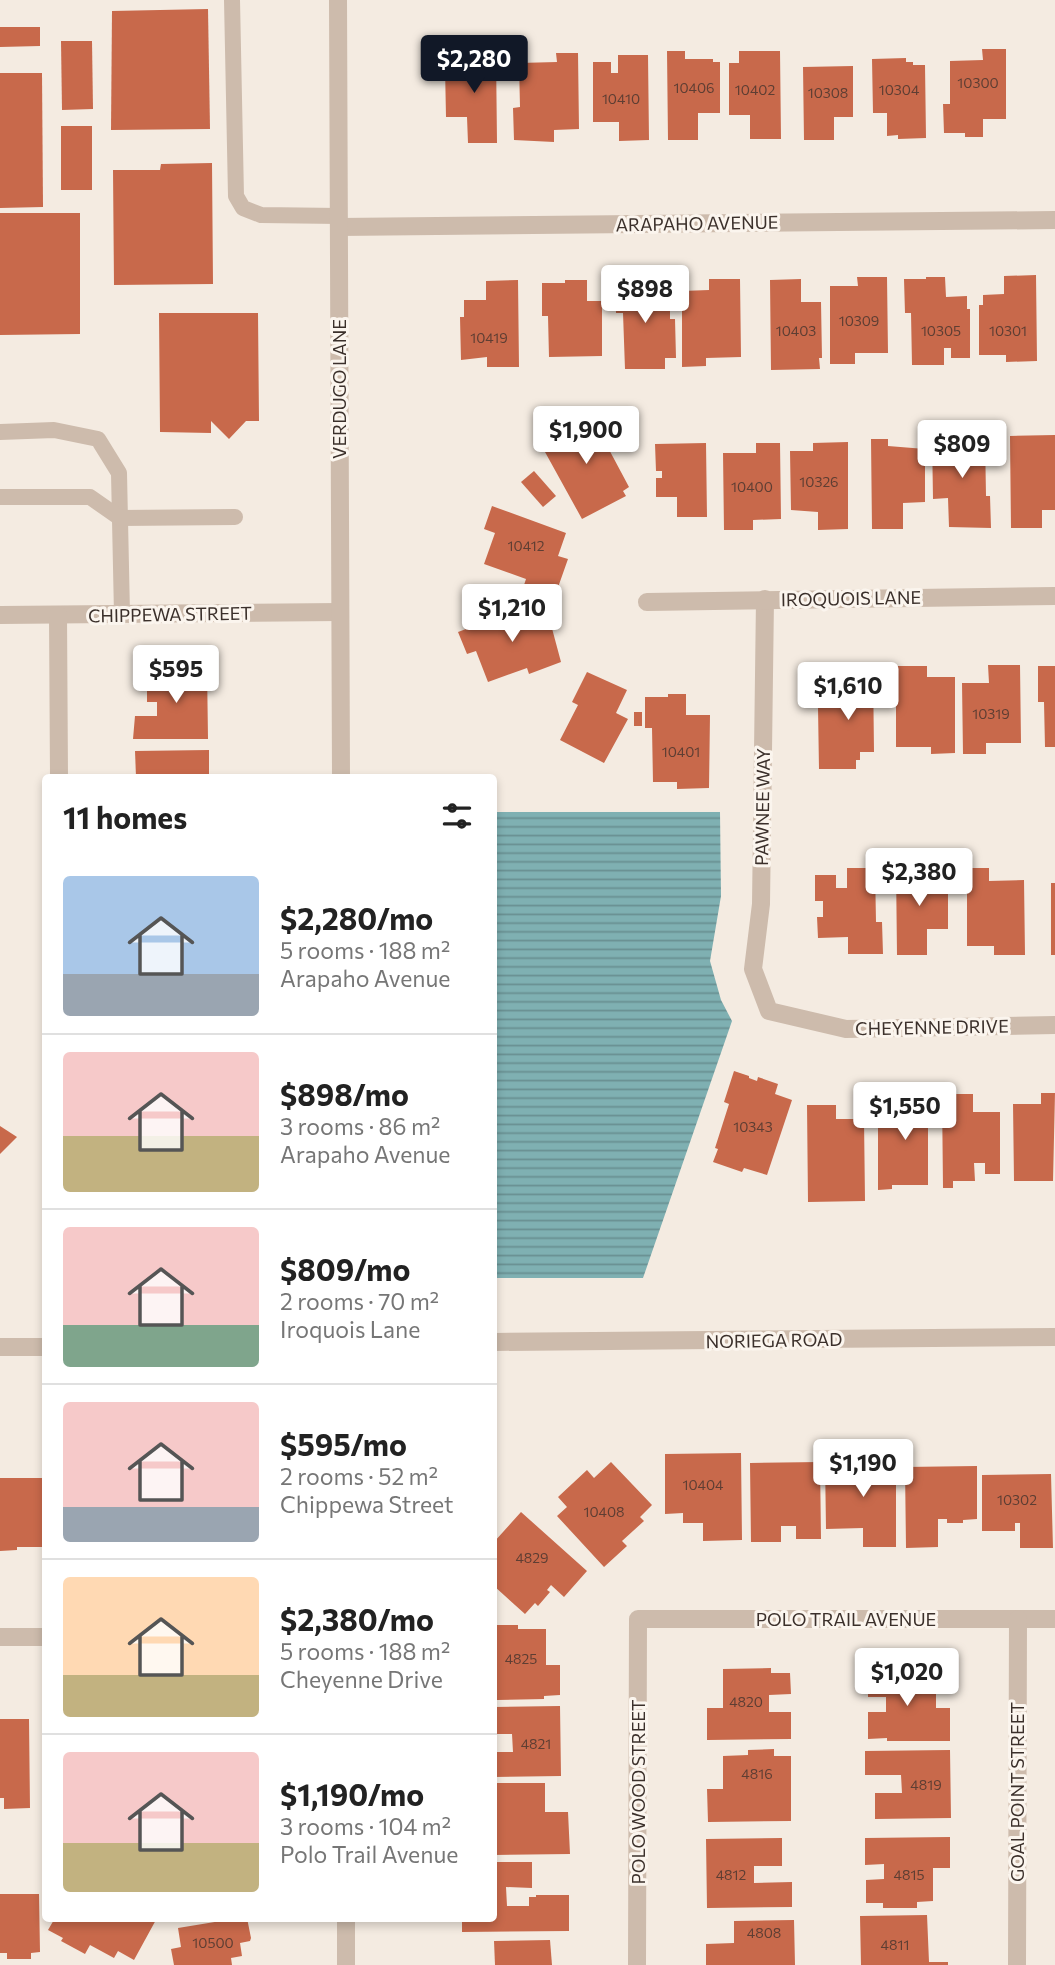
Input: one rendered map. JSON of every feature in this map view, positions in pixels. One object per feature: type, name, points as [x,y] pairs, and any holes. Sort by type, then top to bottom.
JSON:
[{"type":"street","name":"VERDUGO LANE","points":[[338,0],[341,774]]},
{"type":"street","name":"ARAPAHO AVENUE","points":[[338,221],[1055,220]]},
{"type":"street","name":"IROQUOIS LANE","points":[[647,602],[1055,596]]},
{"type":"street","name":"PAWNEE WAY","points":[[765,599],[761,904],[753,969],[769,1012]]},
{"type":"street","name":"CHIPPEWA STREET","points":[[0,615],[340,612]]},
{"type":"street","points":[[58,615],[59,774]]},
{"type":"street","name":"CHEYENNE DRIVE","points":[[769,1012],[846,1028],[1055,1025]]},
{"type":"street","name":"NORIEGA ROAD","points":[[497,1342],[1055,1337]]},
{"type":"street","points":[[0,1347],[42,1347]]},
{"type":"street","name":"POLO TRAIL AVENUE","points":[[638,1619],[1055,1619]]},
{"type":"street","name":"POLO WOOD STREET","points":[[637,1965],[638,1619]]},
{"type":"street","name":"GOAL POINT STREET","points":[[1017,1965],[1018,1619]]},
{"type":"street","points":[[0,1637],[42,1637]]},
{"type":"street","points":[[346,1922],[346,1965]]},
{"type":"lane","points":[[232,0],[236,196],[243,208],[261,215],[338,221]]},
{"type":"lane","points":[[0,432],[54,430],[98,439],[119,473],[122,614]]},
{"type":"lane","points":[[0,497],[90,497],[120,518],[235,517]]},
{"type":"water","points":[[497,812],[720,812],[721,896],[710,961],[721,1000],[732,1021],[643,1278],[497,1278]]},
{"type":"building","points":[[208,9],[210,129],[111,130],[112,11]]},
{"type":"building","points":[[0,27],[40,27],[40,46],[0,47]]},
{"type":"building","points":[[61,41],[92,41],[93,109],[62,110]]},
{"type":"building","points":[[982,49],[1006,49],[1006,119],[983,119],[983,137],[965,137],[965,133],[944,133],[943,104],[950,104],[950,61],[983,60]]},
{"type":"building","points":[[667,51],[685,51],[685,59],[713,59],[713,62],[720,62],[720,113],[698,113],[698,140],[668,140]]},
{"type":"building","points":[[739,51],[780,51],[781,139],[750,139],[750,115],[729,115],[729,63],[739,63]]},
{"type":"building","points":[[556,53],[578,53],[579,129],[554,130],[554,142],[514,140],[513,108],[520,107],[519,63],[557,62]]},
{"type":"building","points":[[496,54],[497,143],[468,143],[467,117],[446,117],[445,67],[454,67],[454,55]]},
{"type":"building","points":[[618,55],[648,55],[649,140],[619,141],[619,122],[593,122],[593,62],[611,62],[611,73],[618,73]]},
{"type":"building","points":[[906,58],[906,62],[913,62],[913,65],[925,65],[926,138],[898,139],[898,135],[887,136],[887,113],[873,113],[872,59]]},
{"type":"building","points":[[853,66],[853,117],[834,117],[834,140],[804,140],[803,67]]},
{"type":"building","points":[[0,73],[42,73],[43,207],[0,208]]},
{"type":"building","points":[[61,126],[92,126],[92,190],[61,190]]},
{"type":"building","points":[[212,163],[213,284],[114,285],[113,170],[160,170],[161,164]]},
{"type":"building","points":[[0,213],[80,213],[80,334],[0,335]]},
{"type":"building","points":[[1036,275],[1037,361],[1006,362],[1006,355],[979,355],[979,305],[983,305],[983,295],[1004,294],[1004,276]]},
{"type":"building","points":[[857,277],[887,277],[888,353],[855,353],[855,364],[830,364],[830,286],[858,286]]},
{"type":"building","points":[[945,277],[946,297],[967,296],[967,309],[970,309],[970,358],[951,358],[951,348],[944,348],[944,365],[912,365],[911,313],[905,313],[904,279]]},
{"type":"building","points":[[615,278],[647,278],[647,281],[658,281],[658,310],[670,310],[670,319],[675,319],[676,358],[665,358],[665,369],[625,369],[623,313],[616,313]]},
{"type":"building","points":[[709,279],[740,279],[741,357],[706,358],[706,366],[682,367],[682,291],[709,290]]},
{"type":"building","points":[[801,279],[801,302],[821,302],[820,369],[771,370],[770,280]]},
{"type":"building","points":[[518,280],[519,367],[487,367],[487,357],[461,360],[460,317],[464,317],[464,300],[486,300],[486,281]]},
{"type":"building","points":[[565,280],[587,280],[587,301],[602,301],[602,356],[549,357],[548,316],[542,316],[542,283],[565,283]]},
{"type":"building","points":[[159,313],[258,313],[259,421],[246,421],[229,439],[211,421],[211,433],[160,432]]},
{"type":"building","points":[[589,412],[629,487],[623,491],[626,496],[582,519],[545,452],[556,446],[549,434]]},
{"type":"building","points":[[946,434],[946,439],[985,438],[986,496],[990,496],[991,528],[949,527],[948,498],[933,499],[932,435]]},
{"type":"building","points":[[1055,435],[1055,510],[1042,510],[1042,528],[1011,528],[1010,436]]},
{"type":"building","points":[[871,439],[888,439],[888,446],[925,449],[925,502],[903,503],[903,529],[872,529]]},
{"type":"building","points":[[848,442],[848,529],[818,530],[818,512],[791,510],[790,451],[813,451],[813,443]]},
{"type":"building","points":[[706,443],[707,517],[677,517],[677,497],[656,497],[656,478],[662,478],[662,471],[656,471],[655,444]]},
{"type":"building","points":[[756,443],[780,443],[781,519],[753,520],[753,530],[724,530],[723,453],[756,453]]},
{"type":"building","points":[[534,471],[556,496],[543,507],[521,482]]},
{"type":"building","points":[[492,506],[566,533],[558,556],[568,559],[556,593],[551,591],[550,594],[524,585],[526,579],[484,564],[495,533],[484,529]]},
{"type":"building","points":[[530,605],[537,626],[550,621],[561,662],[529,674],[527,668],[488,682],[476,651],[467,654],[458,632]]},
{"type":"building","points":[[988,665],[1020,665],[1021,743],[986,743],[986,754],[963,754],[962,683],[989,683]]},
{"type":"building","points":[[896,666],[927,666],[927,677],[955,677],[955,753],[931,754],[931,747],[896,747]]},
{"type":"building","points":[[1038,666],[1055,666],[1055,747],[1045,747],[1044,702],[1038,702]]},
{"type":"building","points":[[207,667],[208,739],[133,739],[135,716],[157,716],[157,702],[147,702],[147,684],[153,684],[152,668]]},
{"type":"building","points":[[873,668],[874,752],[860,752],[856,769],[819,769],[818,707],[829,707],[829,699],[842,699],[842,669]]},
{"type":"building","points":[[587,672],[627,690],[616,713],[628,719],[604,763],[560,740],[578,705],[572,702]]},
{"type":"building","points":[[668,694],[686,694],[686,715],[710,715],[709,788],[677,789],[677,782],[653,782],[652,728],[645,728],[645,697],[668,697]]},
{"type":"building","points":[[634,712],[642,712],[642,726],[634,726]]},
{"type":"building","points":[[209,750],[209,774],[136,774],[135,751]]},
{"type":"building","points":[[896,867],[936,867],[936,879],[948,878],[948,929],[927,929],[927,955],[897,955]]},
{"type":"building","points":[[847,868],[875,868],[876,922],[882,922],[883,954],[848,954],[848,937],[818,938],[817,917],[823,917],[823,901],[815,901],[815,875],[836,875],[836,888],[847,888]]},
{"type":"building","points":[[967,868],[989,868],[989,881],[1024,880],[1025,955],[994,955],[994,946],[967,946]]},
{"type":"building","points":[[1051,883],[1055,883],[1055,955],[1051,955]]},
{"type":"building","points":[[734,1071],[757,1081],[758,1077],[778,1084],[775,1094],[792,1100],[767,1175],[744,1168],[742,1172],[713,1162],[729,1104],[724,1102]]},
{"type":"building","points":[[1041,1093],[1055,1093],[1053,1181],[1014,1181],[1013,1104],[1041,1104]]},
{"type":"building","points":[[942,1094],[973,1094],[973,1112],[1000,1112],[1000,1174],[985,1174],[985,1163],[974,1163],[975,1181],[953,1181],[953,1188],[943,1188]]},
{"type":"building","points":[[933,1095],[933,1127],[928,1127],[928,1185],[892,1185],[892,1189],[878,1190],[878,1118],[893,1117],[893,1097]]},
{"type":"building","points":[[807,1105],[836,1105],[836,1119],[864,1119],[865,1201],[808,1202]]},
{"type":"building","points":[[0,1126],[17,1137],[0,1154]]},
{"type":"building","points":[[741,1453],[742,1540],[703,1541],[703,1523],[683,1523],[683,1513],[665,1514],[665,1454]]},
{"type":"building","points":[[896,1459],[896,1547],[863,1547],[863,1528],[826,1529],[825,1460]]},
{"type":"building","points":[[611,1462],[652,1505],[640,1517],[644,1521],[622,1541],[627,1546],[604,1567],[557,1516],[567,1507],[558,1497],[587,1470],[594,1478]]},
{"type":"building","points":[[820,1462],[821,1539],[796,1539],[796,1526],[781,1526],[781,1542],[751,1542],[750,1463]]},
{"type":"building","points":[[977,1466],[977,1519],[963,1520],[963,1523],[947,1523],[947,1519],[938,1519],[938,1547],[906,1548],[905,1467]]},
{"type":"building","points":[[1051,1474],[1053,1548],[1020,1548],[1020,1523],[1015,1523],[1015,1531],[982,1531],[982,1475]]},
{"type":"building","points":[[0,1478],[42,1478],[42,1547],[17,1547],[17,1550],[0,1551]]},
{"type":"building","points":[[521,1512],[587,1571],[564,1597],[551,1585],[547,1590],[550,1592],[538,1606],[535,1603],[525,1614],[497,1589],[497,1539]]},
{"type":"building","points":[[497,1625],[518,1625],[518,1629],[546,1629],[546,1665],[560,1665],[560,1695],[544,1696],[544,1699],[497,1700]]},
{"type":"building","points":[[908,1667],[908,1674],[936,1673],[936,1708],[950,1708],[950,1741],[868,1739],[868,1712],[886,1712],[886,1697],[868,1697],[868,1673],[886,1673],[886,1668]]},
{"type":"building","points":[[771,1668],[771,1673],[790,1673],[791,1694],[769,1695],[769,1712],[791,1712],[791,1739],[707,1740],[707,1708],[723,1708],[723,1669]]},
{"type":"building","points":[[560,1706],[561,1776],[497,1777],[497,1752],[513,1752],[512,1734],[497,1734],[497,1707]]},
{"type":"building","points":[[0,1719],[29,1719],[30,1808],[4,1809],[4,1798],[0,1798]]},
{"type":"building","points":[[774,1749],[774,1756],[791,1756],[791,1821],[708,1822],[707,1789],[723,1789],[723,1756],[748,1755],[748,1750]]},
{"type":"building","points":[[950,1750],[951,1818],[875,1819],[875,1793],[902,1793],[901,1775],[865,1775],[865,1751]]},
{"type":"building","points":[[497,1783],[545,1783],[545,1812],[568,1812],[570,1854],[497,1855]]},
{"type":"building","points":[[950,1837],[950,1868],[933,1868],[933,1901],[917,1902],[917,1908],[883,1908],[883,1903],[866,1903],[866,1880],[884,1879],[884,1864],[865,1865],[865,1838]]},
{"type":"building","points":[[782,1838],[782,1866],[754,1866],[754,1883],[792,1882],[792,1907],[707,1908],[706,1839]]},
{"type":"building","points":[[497,1862],[532,1862],[532,1888],[506,1887],[507,1906],[529,1906],[529,1897],[536,1895],[569,1895],[569,1931],[462,1932],[462,1922],[497,1922]]},
{"type":"building","points":[[0,1894],[39,1894],[40,1952],[31,1953],[31,1959],[7,1959],[7,1953],[0,1953]]},
{"type":"building","points":[[927,1915],[929,1962],[948,1962],[948,1965],[861,1965],[860,1916]]},
{"type":"building","points":[[794,1920],[795,1965],[706,1965],[706,1944],[734,1943],[734,1921]]},
{"type":"building","points":[[53,1922],[155,1922],[134,1960],[118,1951],[114,1958],[90,1945],[85,1954],[61,1941],[63,1938],[48,1930]]},
{"type":"building","points":[[215,1922],[248,1922],[251,1938],[250,1941],[240,1943],[242,1956],[231,1958],[232,1965],[174,1965],[171,1949],[181,1947],[178,1928]]},
{"type":"building","points":[[550,1940],[552,1965],[495,1965],[494,1941]]}]
